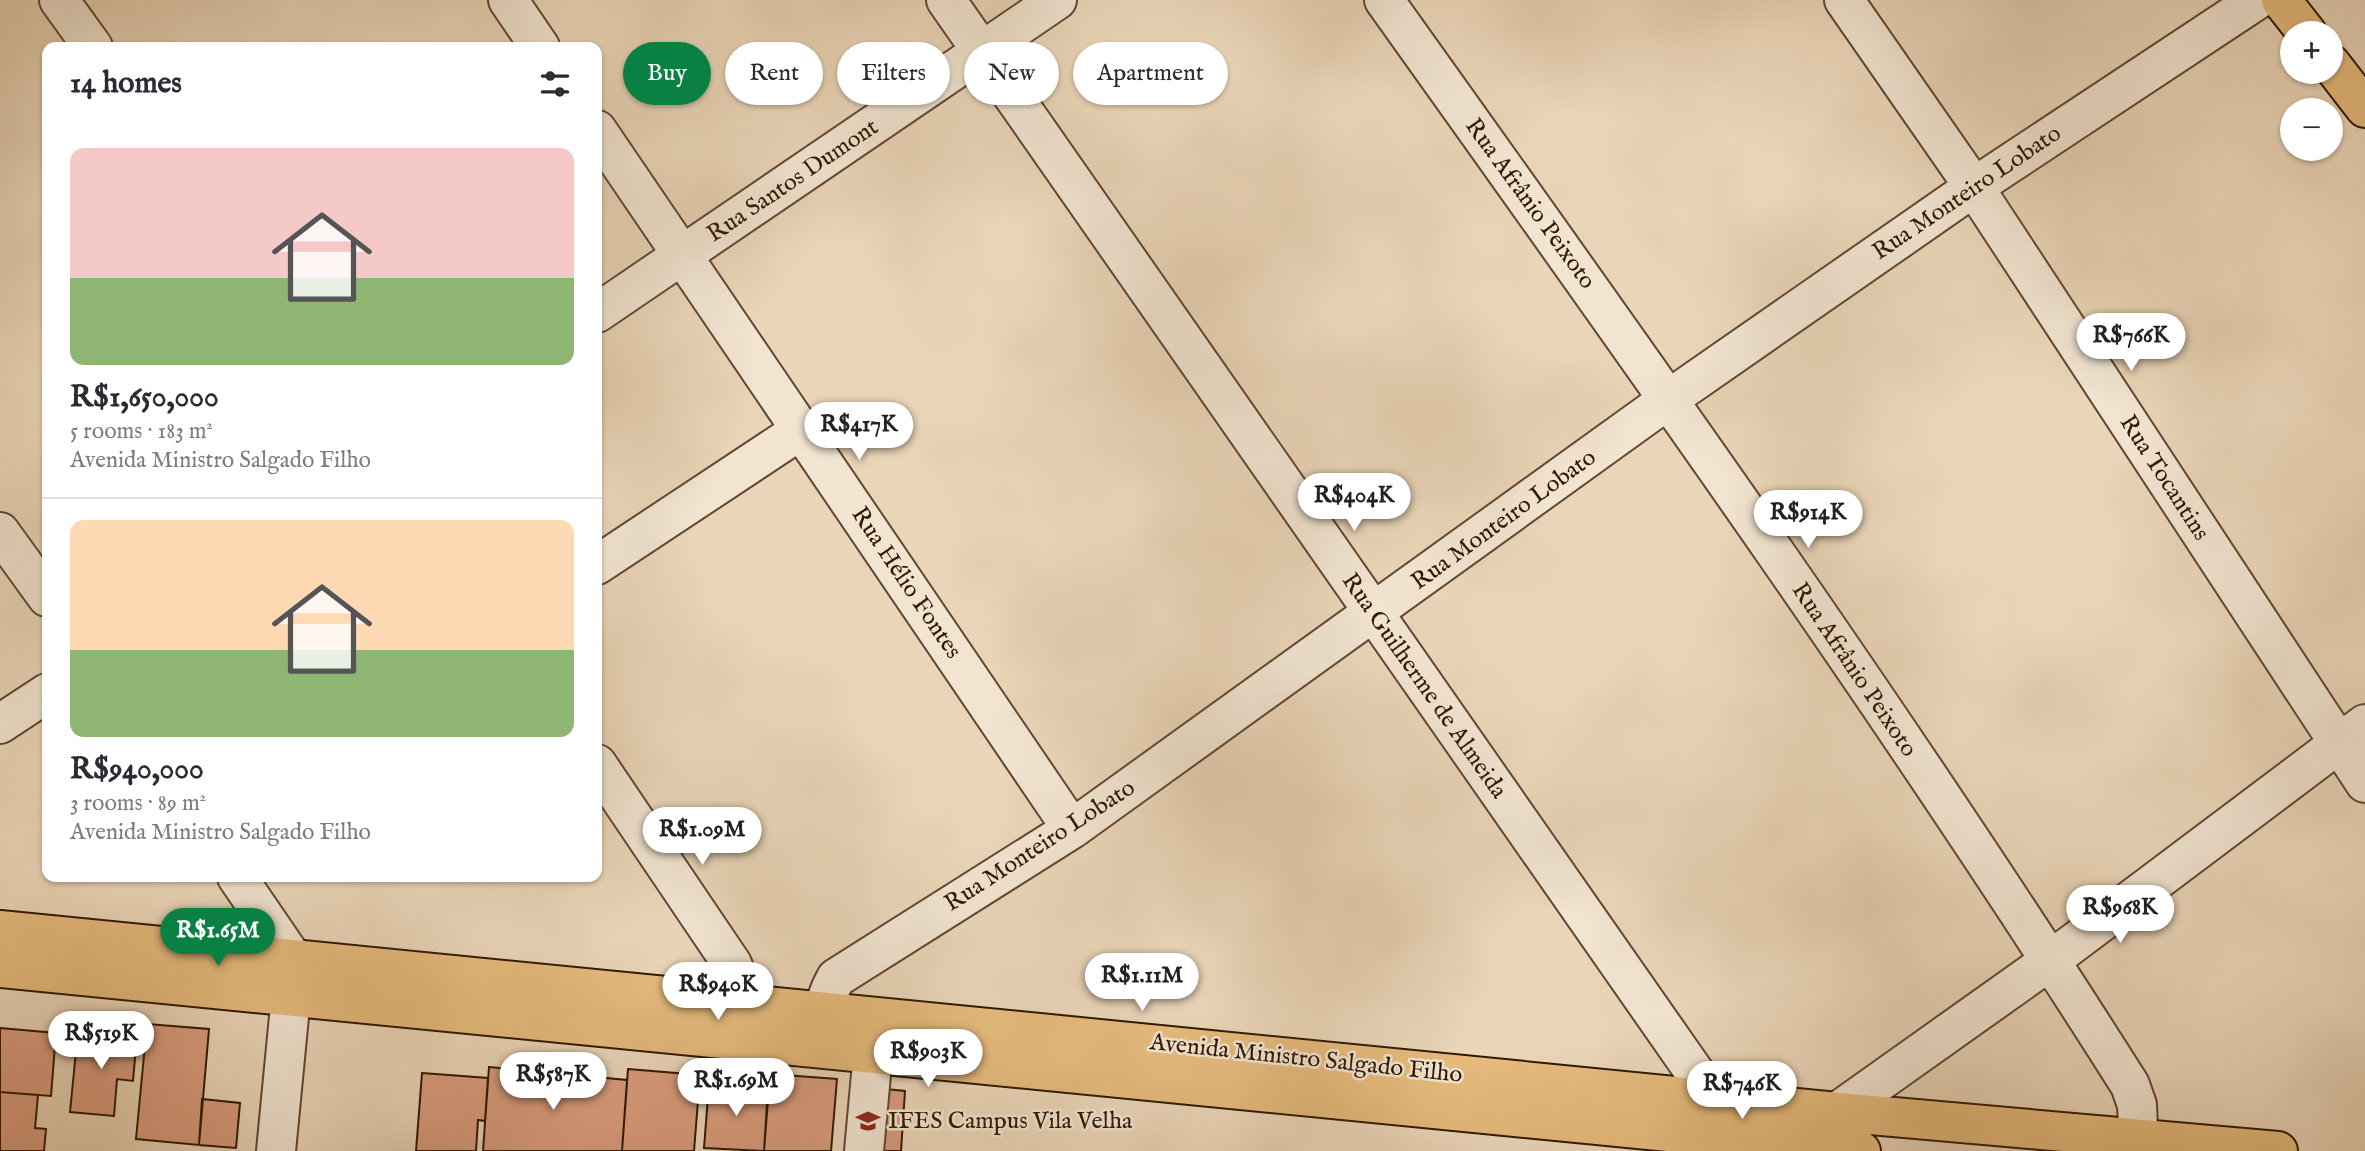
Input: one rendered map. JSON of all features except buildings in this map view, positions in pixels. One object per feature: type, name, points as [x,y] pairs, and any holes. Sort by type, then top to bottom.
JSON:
[{"type":"main road","points":[[2281,0],[2298,21]]},
{"type":"main road","points":[[2343,80],[2365,108]]},
{"type":"main road","name":"Avenida Ministro Salgado Filho","points":[[0,930],[285,977],[749,1040],[873,1053],[1712,1118]]},
{"type":"main road","name":"Avenida Ministro Salgado Filho","points":[[0,968],[285,977],[748,1002],[1712,1118],[1844,1137],[2278,1151]]},
{"type":"street","points":[[59,0],[89,42]]},
{"type":"street","points":[[508,0],[537,42]]},
{"type":"street","name":"Rua Guilherme de Almeida","points":[[946,0],[976,42]]},
{"type":"street","name":"Rua Santos Dumont","points":[[997,42],[1057,0]]},
{"type":"street","name":"Rua Afrânio Peixoto","points":[[1384,0],[1670,399],[2051,960],[2130,1084],[2137,1105],[2140,1145]]},
{"type":"street","name":"Rua Tocantins","points":[[1844,0],[2351,734],[2365,783]]},
{"type":"street","name":"Rua Monteiro Lobato","points":[[825,1011],[826,995],[836,978],[1072,829],[1670,399],[1974,187],[2257,0]]},
{"type":"street","name":"Rua Santos Dumont","points":[[602,310],[964,65]]},
{"type":"street","name":"Rua Guilherme de Almeida","points":[[1020,105],[1374,614],[1712,1118]]},
{"type":"street","name":"Rua Hélio Fontes","points":[[602,137],[1072,829]]},
{"type":"street","points":[[602,562],[801,430]]},
{"type":"street","points":[[0,531],[42,590]]},
{"type":"street","points":[[0,724],[42,696]]},
{"type":"street","points":[[1844,1137],[2051,960],[2351,734]]},
{"type":"street","points":[[602,771],[732,964],[748,1002],[749,1040]]},
{"type":"street","points":[[239,882],[285,977],[276,1151]]},
{"type":"street","points":[[825,1011],[827,1024],[836,1036],[873,1053],[864,1151]]},
{"type":"place","name":"IFES Campus Vila Velha","points":[[868,1121]]}]
